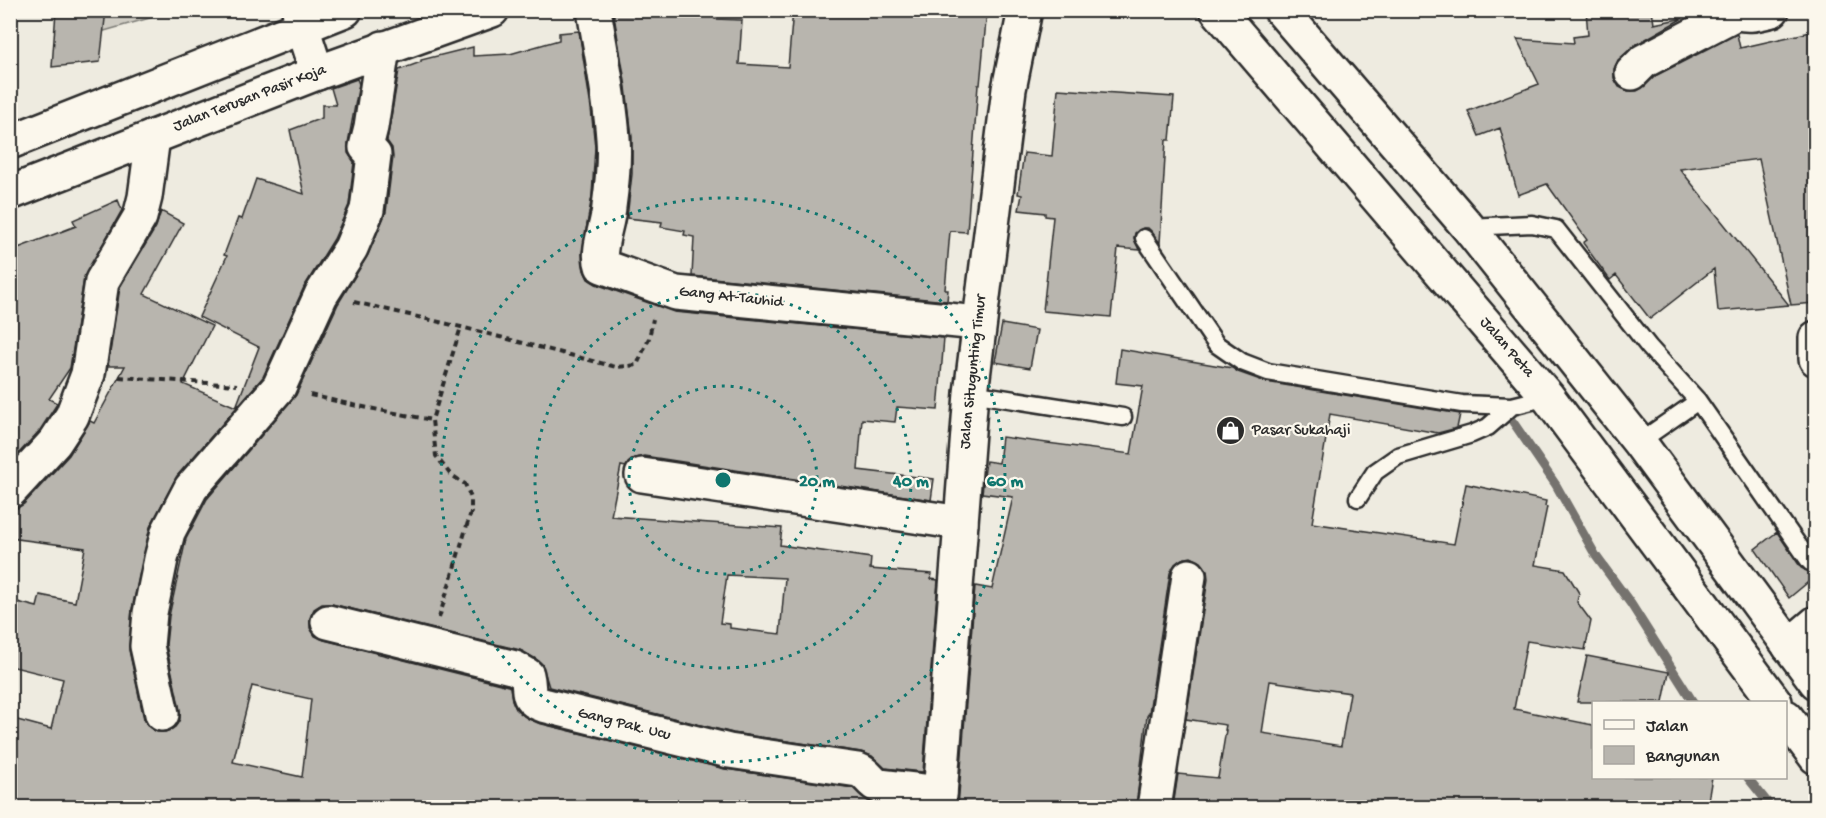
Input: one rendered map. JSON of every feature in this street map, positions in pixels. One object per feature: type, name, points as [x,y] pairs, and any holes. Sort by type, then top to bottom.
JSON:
[{"type":"street","points":[[10,142],[300,15],[345,10]]},
{"type":"street","name":"Jalan Terusan Pasir Koja","points":[[10,193],[317,73],[492,10]]},
{"type":"street","name":"Gang At-Tauhid","points":[[594,10],[613,140],[612,187],[600,259],[602,266],[676,293],[978,323]]},
{"type":"street","name":"Jalan Situgunting Timur","points":[[940,800],[970,393],[1009,89],[1025,10]]},
{"type":"street","name":"Jalan Peta","points":[[1217,10],[1548,397],[1774,701]]},
{"type":"street","points":[[1281,10],[1468,227],[1639,442],[1815,682]]},
{"type":"street","points":[[1632,73],[1644,61],[1734,12],[1746,15],[1772,10]]},
{"type":"street","points":[[300,15],[317,73]]},
{"type":"street","points":[[162,714],[147,646],[150,613],[168,532],[191,488],[279,387],[321,295],[351,248],[367,210],[374,155],[366,147],[383,48]]},
{"type":"street","points":[[10,491],[55,442],[72,416],[88,374],[102,281],[140,217],[145,198],[153,137]]},
{"type":"street","points":[[1815,338],[1815,360]]},
{"type":"street","points":[[642,475],[961,523]]},
{"type":"street","points":[[1154,807],[1188,576]]},
{"type":"street","name":"Gang Pak. Ucu","points":[[328,622],[515,668],[527,675],[530,685],[529,696],[534,702],[543,705],[729,751],[858,770],[864,772],[874,784],[879,786],[940,800]]},
{"type":"street","points":[[1789,646],[1815,623]]},
{"type":"street","points":[[1787,720],[1815,757]]},
{"type":"lane","points":[[1468,227],[1532,224],[1556,229],[1649,347],[1698,401],[1810,562]]},
{"type":"lane","points":[[1144,238],[1216,344],[1242,363],[1268,372],[1462,404],[1512,406],[1548,397]]},
{"type":"lane","points":[[970,393],[1123,417]]},
{"type":"lane","points":[[1639,442],[1698,401]]},
{"type":"lane","points":[[1358,498],[1375,472],[1398,456],[1472,434],[1488,426],[1512,406]]},
{"type":"path","points":[[321,295],[461,327],[616,367],[637,365],[649,338],[661,288]]},
{"type":"path","points":[[431,647],[471,512],[471,498],[465,484],[450,474],[436,456],[432,420],[461,327]]},
{"type":"shaded area","points":[[68,11],[174,11],[66,42]]},
{"type":"building","points":[[106,10],[100,62],[52,67],[56,11]]},
{"type":"building","points":[[613,10],[715,10],[715,19],[742,20],[739,64],[788,67],[793,10],[987,10],[980,85],[978,85],[967,232],[950,231],[945,290],[948,290],[947,301],[692,276],[694,237],[684,235],[685,231],[661,227],[662,222],[627,218],[632,174],[632,137]]},
{"type":"building","points":[[1586,10],[1652,10],[1654,24],[1683,18],[1635,45],[1618,60],[1614,69],[1614,78],[1619,87],[1628,91],[1637,91],[1655,76],[1737,34],[1740,48],[1815,31],[1815,303],[1791,305],[1759,159],[1680,169],[1789,305],[1718,311],[1714,269],[1650,319],[1616,275],[1610,280],[1583,243],[1587,240],[1547,184],[1518,195],[1500,128],[1479,136],[1468,111],[1539,84],[1517,39],[1574,43],[1573,37],[1588,35]]},
{"type":"building","points":[[579,31],[591,108],[595,147],[592,196],[582,253],[584,270],[588,279],[596,284],[674,312],[944,338],[938,410],[897,407],[895,422],[862,419],[858,470],[934,479],[931,500],[644,456],[635,458],[626,467],[621,466],[611,516],[782,528],[780,545],[871,558],[870,569],[932,574],[931,579],[938,580],[923,772],[885,768],[872,756],[861,752],[733,733],[549,687],[542,664],[520,650],[332,604],[322,604],[314,609],[310,618],[310,628],[315,636],[324,640],[508,686],[516,709],[538,723],[725,769],[853,788],[871,803],[902,807],[10,807],[10,718],[51,729],[63,679],[10,666],[10,600],[37,607],[40,595],[75,602],[85,548],[10,538],[10,509],[16,509],[24,504],[69,455],[90,421],[94,423],[125,366],[108,366],[120,287],[156,227],[161,211],[183,223],[144,294],[212,326],[183,384],[236,407],[259,347],[199,317],[227,256],[224,255],[238,218],[242,219],[256,179],[304,194],[290,130],[322,118],[322,105],[336,105],[331,88],[357,79],[359,84],[348,143],[348,153],[354,162],[349,205],[334,239],[304,287],[263,377],[177,476],[150,527],[132,609],[129,650],[144,719],[149,727],[157,732],[165,732],[175,727],[180,719],[166,645],[169,616],[186,539],[207,499],[296,395],[338,304],[368,255],[386,212],[393,157],[392,148],[387,141],[399,70],[421,62],[421,60],[473,47],[473,56],[510,54],[559,40],[559,33]],"holes":[[[727,575],[785,578],[780,634],[730,628],[730,624],[720,623]],[[252,686],[311,699],[302,777],[233,762]]]},
{"type":"building","points":[[1058,89],[1174,97],[1170,140],[1166,140],[1160,243],[1148,228],[1143,228],[1135,233],[1134,238],[1139,250],[1118,248],[1111,317],[1043,311],[1053,217],[1045,216],[1045,213],[1019,210],[1022,195],[1018,194],[1024,153],[1052,156]]},
{"type":"building","points":[[118,200],[122,210],[84,278],[70,368],[49,399],[57,403],[40,430],[10,463],[10,251],[76,226],[73,220]]},
{"type":"building","points":[[1002,324],[1037,330],[1030,368],[995,362]]},
{"type":"building","points":[[1120,349],[1232,368],[1266,382],[1460,414],[1457,428],[1438,433],[1330,414],[1312,523],[1454,544],[1466,484],[1546,501],[1545,506],[1547,507],[1535,565],[1565,570],[1579,593],[1577,602],[1591,621],[1585,650],[1527,641],[1514,709],[1592,725],[1592,779],[1712,779],[1707,807],[1173,807],[1178,774],[1218,778],[1226,730],[1226,725],[1186,719],[1208,579],[1207,570],[1201,562],[1191,557],[1175,564],[1170,573],[1147,716],[1136,807],[958,807],[975,586],[992,589],[1013,497],[982,493],[986,461],[999,463],[1002,437],[1131,454],[1143,386],[1116,383]],"holes":[[[1270,681],[1350,693],[1341,746],[1262,733]]]},
{"type":"building","points":[[1777,532],[1801,568],[1810,572],[1813,578],[1789,598],[1755,549]]},
{"type":"building","points":[[1587,656],[1669,672],[1663,701],[1577,702]]},
{"type":"waterway","points":[[1513,422],[1556,485],[1596,556],[1631,604],[1692,701]]},
{"type":"waterway","points":[[1749,779],[1772,808]]},
{"type":"place","name":"Pasar Sukahaji","points":[[1231,431]]}]
